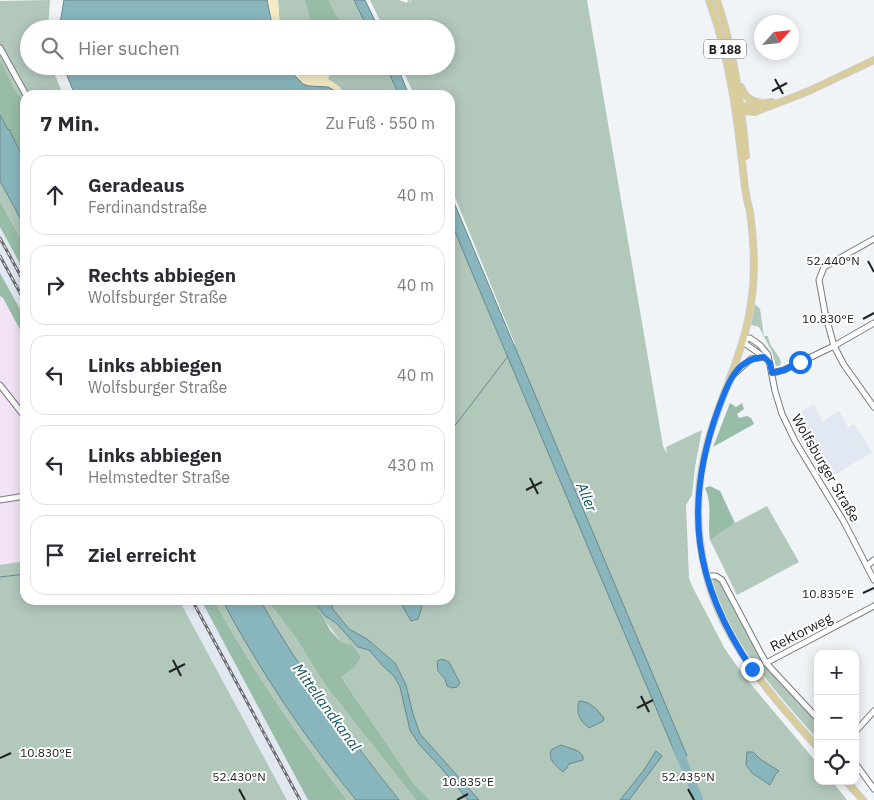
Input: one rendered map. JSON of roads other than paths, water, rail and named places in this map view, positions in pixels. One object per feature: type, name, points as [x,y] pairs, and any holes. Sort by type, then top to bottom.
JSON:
[{"type":"main road","name":"B 188","points":[[709,0],[726,55],[734,100],[740,110]]},
{"type":"main road","name":"B 188","points":[[717,0],[738,81],[750,190],[754,256],[751,304],[743,340],[708,440],[699,484],[698,525],[706,576],[726,627],[743,656],[772,696],[814,743]]},
{"type":"main road","points":[[744,132],[747,123],[755,112],[809,91],[874,60]]},
{"type":"main road","points":[[738,81],[744,94],[749,99],[767,102]]},
{"type":"main road","points":[[740,110],[767,102],[783,100]]},
{"type":"main road","points":[[740,110],[755,112]]},
{"type":"main road","points":[[740,110],[746,192],[750,212]]},
{"type":"main road","points":[[850,785],[863,800]]},
{"type":"street","points":[[0,48],[23,90]]},
{"type":"street","points":[[874,240],[841,256],[824,267],[819,280],[824,313],[834,346],[844,365],[874,407]]},
{"type":"street","points":[[772,373],[784,370],[834,346],[874,323]]},
{"type":"street","name":"Wolfsburger Straße","points":[[743,340],[750,338],[760,345],[768,356],[778,403],[787,425],[844,522],[874,580]]},
{"type":"street","points":[[743,340],[770,363]]},
{"type":"street","points":[[730,377],[751,359],[764,357]]},
{"type":"street","points":[[0,385],[20,411]]},
{"type":"street","points":[[0,500],[20,497]]},
{"type":"street","points":[[867,566],[874,560]]},
{"type":"street","points":[[706,576],[716,576],[722,580],[766,663],[814,715]]},
{"type":"street","name":"Rektorweg","points":[[766,663],[874,606]]},
{"type":"street","points":[[859,728],[874,711]]},
{"type":"street","points":[[859,768],[874,789]]},
{"type":"water","points":[[64,0],[267,0],[271,20],[61,20]]},
{"type":"water","points":[[354,0],[365,0],[375,20],[364,20]]},
{"type":"water","points":[[67,75],[294,75],[303,84],[328,87],[334,90],[73,90]]},
{"type":"water","points":[[390,75],[401,75],[407,90],[397,90]]},
{"type":"water","points":[[0,115],[20,152],[20,218],[0,181]]},
{"type":"water","points":[[455,205],[687,756],[678,760],[455,231]]},
{"type":"water","name":"Mittellandkanal","points":[[225,605],[263,605],[326,703],[399,800],[356,800],[319,753],[284,703]]},
{"type":"water","points":[[317,605],[333,605],[332,608],[349,629],[367,639],[395,663],[406,685],[420,734],[479,800],[468,800],[419,744],[410,730],[400,687],[394,676],[369,650],[358,647],[336,623],[325,616]]},
{"type":"water","points":[[402,605],[420,605],[422,607],[418,619],[411,621]]},
{"type":"water","points":[[442,659],[449,662],[460,683],[457,687],[447,686],[445,679],[438,671],[437,661]]},
{"type":"water","points":[[579,701],[593,706],[604,718],[603,721],[589,728],[579,716]]},
{"type":"water","points":[[561,745],[578,751],[583,756],[583,760],[569,764],[563,772],[550,757],[551,750]]},
{"type":"water","points":[[656,751],[662,756],[629,800],[620,800],[644,770]]},
{"type":"water","points":[[747,752],[753,752],[760,759],[779,771],[770,785],[752,773],[746,765]]},
{"type":"waterway","points":[[455,425],[508,356]]},
{"type":"waterway","points":[[0,577],[20,575]]},
{"type":"waterway","name":"Aller","points":[[677,747],[699,800]]},
{"type":"railway","points":[[0,238],[20,275]]},
{"type":"railway","points":[[0,256],[20,293]]},
{"type":"railway","points":[[195,605],[300,800]]}]
